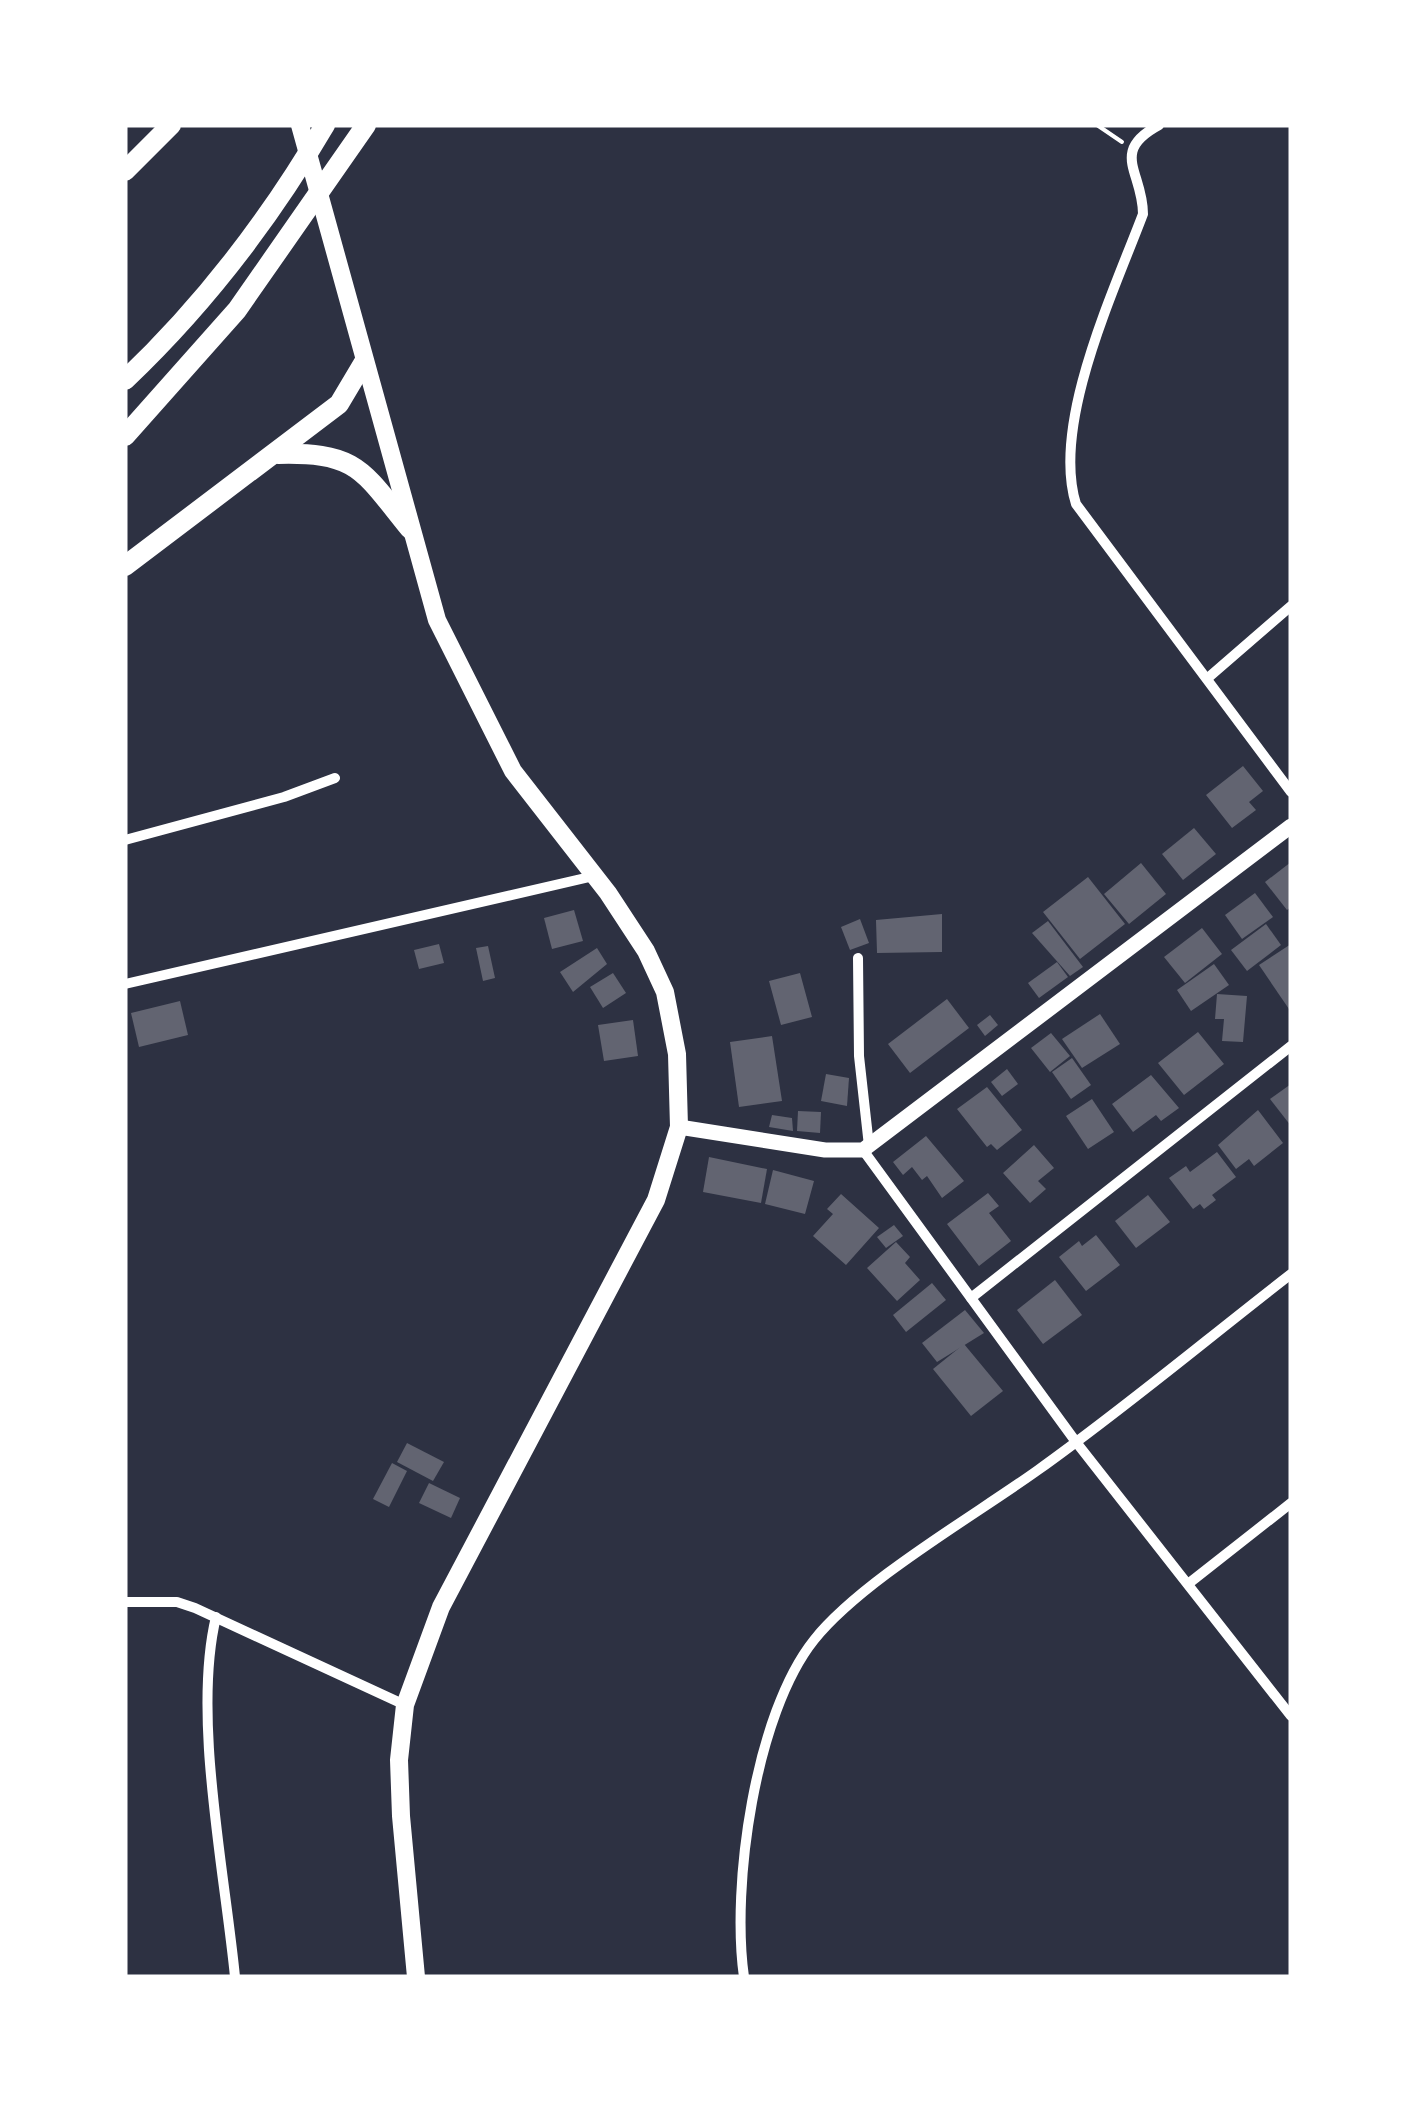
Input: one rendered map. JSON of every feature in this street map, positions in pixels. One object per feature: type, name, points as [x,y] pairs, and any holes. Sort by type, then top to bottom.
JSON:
[{"type":"main road","points":[[125,171],[171,125]]},
{"type":"main road","points":[[300,125],[437,620],[488,728],[538,808],[629,923],[665,992],[678,1054],[679,1127],[656,1200],[441,1607],[405,1705],[399,1760],[416,1977]]},
{"type":"main road","points":[[125,380],[169,335],[272,209],[325,125]]},
{"type":"main road","points":[[125,436],[237,310],[366,125]]},
{"type":"main road","points":[[125,566],[278,454],[339,404],[364,362]]},
{"type":"main road","points":[[278,454],[317,453],[343,459],[365,474],[410,529]]},
{"type":"street","points":[[1160,125],[1132,149],[1128,161],[1143,193],[1142,214],[1093,346],[1068,454],[1069,482],[1076,504],[1209,677],[1291,792]]},
{"type":"street","points":[[1209,677],[1291,606]]},
{"type":"street","points":[[125,840],[254,806],[335,778]]},
{"type":"street","points":[[679,1127],[824,1150],[866,1148],[1291,826]]},
{"type":"street","points":[[125,984],[594,876]]},
{"type":"street","points":[[858,958],[859,1056],[866,1148],[1076,1442],[1291,1716]]},
{"type":"street","points":[[971,1298],[1291,1046]]},
{"type":"street","points":[[744,1977],[739,1912],[750,1814],[776,1722],[812,1642],[876,1585],[1076,1442],[1291,1274]]},
{"type":"street","points":[[1188,1584],[1291,1503]]},
{"type":"street","points":[[125,1602],[177,1602],[405,1705]]},
{"type":"street","points":[[216,1617],[210,1640],[209,1708],[235,1977]]},
{"type":"path","points":[[1097,125],[1132,149]]},
{"type":"building","points":[[1243,766],[1263,791],[1249,802],[1256,810],[1232,828],[1206,795]]},
{"type":"building","points":[[1194,828],[1216,854],[1183,880],[1162,854]]},
{"type":"building","points":[[1291,862],[1291,907],[1287,910],[1265,882]]},
{"type":"building","points":[[1141,863],[1166,894],[1129,924],[1104,894]]},
{"type":"building","points":[[1088,877],[1125,924],[1080,959],[1043,912]]},
{"type":"building","points":[[1255,893],[1273,917],[1242,939],[1225,915]]},
{"type":"building","points":[[574,910],[583,941],[552,949],[544,918]]},
{"type":"building","points":[[942,914],[942,952],[877,953],[876,920]]},
{"type":"building","points":[[860,919],[869,943],[850,950],[841,927]]},
{"type":"building","points":[[1048,921],[1083,967],[1070,976],[1032,933]]},
{"type":"building","points":[[1266,924],[1281,945],[1247,971],[1231,950]]},
{"type":"building","points":[[1202,928],[1222,954],[1185,983],[1164,957]]},
{"type":"building","points":[[439,944],[444,963],[419,969],[414,950]]},
{"type":"building","points":[[1291,944],[1291,1012],[1259,965]]},
{"type":"building","points":[[488,946],[495,978],[483,981],[476,948]]},
{"type":"building","points":[[597,948],[607,964],[573,992],[560,972]]},
{"type":"building","points":[[1057,962],[1068,977],[1039,998],[1028,983]]},
{"type":"building","points":[[1214,964],[1229,985],[1191,1011],[1177,990]]},
{"type":"building","points":[[613,973],[626,993],[603,1008],[590,987]]},
{"type":"building","points":[[800,973],[812,1017],[781,1025],[769,981]]},
{"type":"building","points":[[1217,994],[1247,996],[1243,1042],[1222,1041],[1224,1019],[1215,1019]]},
{"type":"building","points":[[947,999],[969,1028],[910,1073],[888,1044]]},
{"type":"building","points":[[180,1001],[188,1035],[139,1047],[131,1013]]},
{"type":"building","points":[[1100,1014],[1120,1044],[1082,1068],[1062,1039]]},
{"type":"building","points":[[990,1015],[998,1025],[985,1036],[977,1025]]},
{"type":"building","points":[[633,1020],[638,1056],[604,1061],[598,1025]]},
{"type":"building","points":[[1198,1032],[1224,1064],[1184,1095],[1158,1063]]},
{"type":"building","points":[[1051,1033],[1070,1056],[1050,1072],[1031,1048]]},
{"type":"building","points":[[772,1036],[782,1101],[739,1107],[730,1042]]},
{"type":"building","points":[[1072,1058],[1091,1085],[1071,1099],[1052,1072]]},
{"type":"building","points":[[1007,1069],[1018,1084],[1002,1096],[991,1082]]},
{"type":"building","points":[[826,1074],[849,1078],[847,1106],[821,1101]]},
{"type":"building","points":[[1151,1075],[1179,1108],[1161,1121],[1156,1115],[1133,1132],[1112,1104]]},
{"type":"building","points":[[1291,1084],[1291,1126],[1270,1099]]},
{"type":"building","points":[[987,1087],[1022,1130],[997,1150],[991,1144],[987,1147],[957,1109]]},
{"type":"building","points":[[1092,1099],[1114,1132],[1088,1149],[1066,1116]]},
{"type":"building","points":[[1258,1110],[1283,1143],[1254,1166],[1249,1159],[1236,1169],[1218,1145]]},
{"type":"building","points":[[798,1111],[821,1112],[820,1133],[797,1131]]},
{"type":"building","points":[[772,1115],[792,1118],[793,1131],[769,1127]]},
{"type":"building","points":[[926,1136],[964,1181],[942,1198],[927,1176],[922,1180],[912,1167],[903,1175],[893,1162]]},
{"type":"building","points":[[1034,1145],[1054,1168],[1038,1181],[1046,1189],[1030,1203],[1003,1173]]},
{"type":"building","points":[[1217,1152],[1236,1177],[1212,1195],[1216,1200],[1204,1209],[1200,1204],[1193,1209],[1169,1178],[1186,1166],[1190,1172]]},
{"type":"building","points":[[709,1157],[767,1169],[761,1203],[703,1192]]},
{"type":"building","points":[[773,1170],[814,1181],[805,1214],[765,1204]]},
{"type":"building","points":[[988,1193],[999,1206],[989,1213],[1011,1241],[979,1266],[947,1224]]},
{"type":"building","points":[[841,1194],[879,1228],[846,1265],[813,1236],[833,1214],[827,1209]]},
{"type":"building","points":[[1148,1195],[1170,1222],[1136,1248],[1115,1221]]},
{"type":"building","points":[[894,1225],[903,1236],[886,1248],[877,1237]]},
{"type":"building","points":[[1096,1235],[1120,1265],[1086,1291],[1059,1257],[1079,1241],[1082,1246]]},
{"type":"building","points":[[896,1242],[910,1257],[905,1263],[920,1280],[897,1301],[867,1268]]},
{"type":"building","points":[[1055,1280],[1082,1315],[1043,1344],[1017,1310]]},
{"type":"building","points":[[932,1283],[946,1300],[906,1332],[893,1315]]},
{"type":"building","points":[[965,1310],[984,1333],[937,1362],[922,1343]]},
{"type":"building","points":[[964,1344],[1003,1391],[971,1416],[933,1369]]},
{"type":"building","points":[[407,1443],[444,1462],[433,1481],[397,1462]]},
{"type":"building","points":[[392,1463],[407,1471],[389,1507],[373,1499]]},
{"type":"building","points":[[429,1483],[460,1498],[451,1518],[419,1503]]}]
